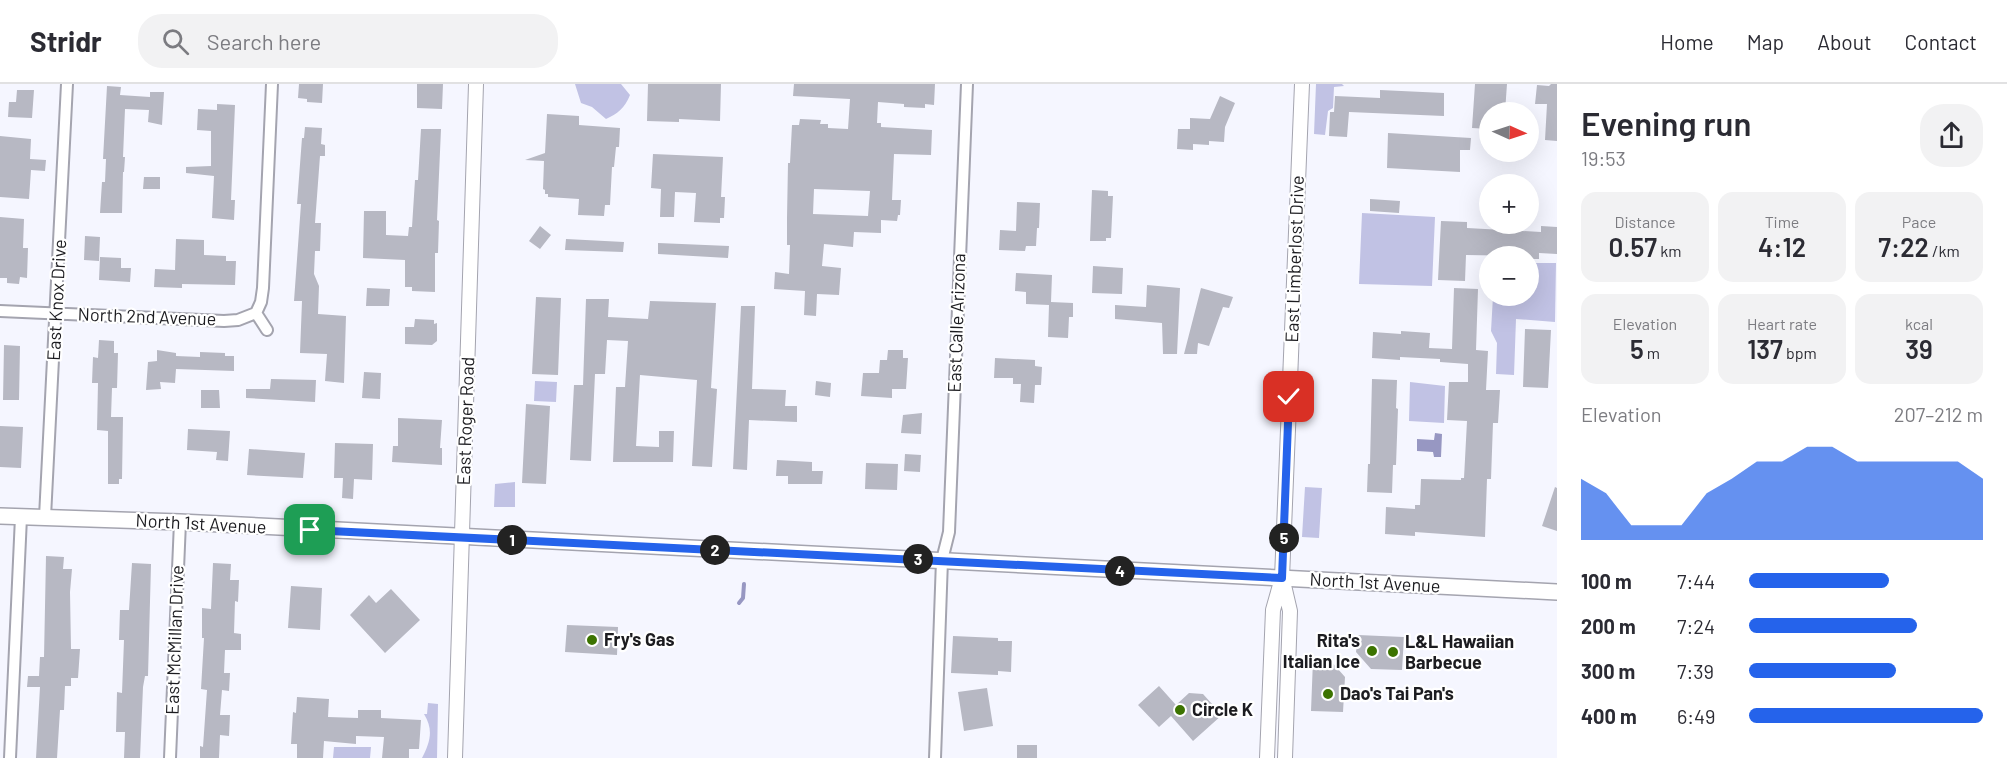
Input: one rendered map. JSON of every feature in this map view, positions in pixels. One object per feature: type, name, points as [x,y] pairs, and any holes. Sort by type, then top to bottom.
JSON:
[{"type":"main road","name":"North 1st Avenue","points":[[0,516],[180,522],[1557,592]]},
{"type":"street","name":"East Knox Drive","points":[[45,517],[67,84]]},
{"type":"street","points":[[267,330],[256,313],[261,302],[263,288],[272,84]]},
{"type":"street","name":"East Roger Road","points":[[455,758],[476,84]]},
{"type":"street","name":"East Calle Arizona","points":[[942,561],[949,532],[967,84]]},
{"type":"street","name":"East Limberlost Drive","points":[[1267,758],[1273,610],[1282,578],[1302,84]]},
{"type":"street","name":"North 2nd Avenue","points":[[0,311],[224,321],[238,320],[256,313]]},
{"type":"street","points":[[10,758],[21,517]]},
{"type":"street","name":"East McMillan Drive","points":[[170,758],[180,522]]},
{"type":"street","points":[[935,758],[942,561]]},
{"type":"street","name":"East Limberlost Drive","points":[[1282,578],[1290,611],[1285,758]]},
{"type":"shaded area","points":[[575,84],[621,84],[630,95],[620,110],[606,119],[592,107],[581,103]]},
{"type":"shaded area","points":[[1316,84],[1342,84],[1344,86],[1334,87],[1333,108],[1328,111],[1325,135],[1314,134]]},
{"type":"shaded area","points":[[1362,213],[1435,217],[1432,286],[1359,284]]},
{"type":"shaded area","points":[[1539,263],[1556,263],[1555,322],[1516,319],[1514,375],[1496,374],[1497,343],[1491,331],[1492,306],[1539,306]]},
{"type":"shaded area","points":[[535,381],[557,382],[556,402],[534,401]]},
{"type":"shaded area","points":[[1410,382],[1445,386],[1444,423],[1409,421]]},
{"type":"shaded area","points":[[1435,433],[1442,434],[1441,457],[1434,457],[1433,452],[1417,451],[1417,439],[1434,440]]},
{"type":"shaded area","points":[[515,482],[515,507],[494,507],[495,484]]},
{"type":"shaded area","points":[[1305,487],[1322,488],[1319,538],[1302,537]]},
{"type":"shaded area","points":[[428,703],[438,704],[437,758],[422,758],[430,736],[429,725],[424,714],[427,714]]},
{"type":"shaded area","points":[[334,747],[371,747],[370,758],[333,758]]},
{"type":"building","points":[[299,84],[323,84],[322,103],[307,102],[307,99],[298,98]]},
{"type":"building","points":[[417,84],[443,84],[442,109],[417,108]]},
{"type":"building","points":[[648,84],[721,84],[720,121],[679,119],[679,122],[647,121]]},
{"type":"building","points":[[794,84],[935,84],[934,105],[925,104],[925,108],[878,102],[877,123],[881,123],[881,127],[932,130],[931,155],[894,154],[892,200],[901,200],[900,215],[897,221],[881,220],[881,233],[854,232],[853,247],[824,244],[822,266],[841,268],[839,295],[817,294],[816,316],[804,315],[805,291],[774,289],[775,272],[789,274],[788,163],[790,163],[792,125],[799,125],[800,119],[821,120],[820,124],[828,124],[828,128],[848,129],[850,99],[793,96]],"holes":[[[814,189],[870,191],[868,216],[813,214]]]},
{"type":"building","points":[[1475,84],[1507,84],[1506,102],[1479,102],[1479,128],[1472,128]]},
{"type":"building","points":[[1557,84],[1557,141],[1545,140],[1547,104],[1535,102],[1537,85]]},
{"type":"building","points":[[107,86],[121,87],[120,95],[150,97],[150,92],[164,92],[162,125],[148,122],[149,110],[125,109],[122,213],[100,213],[102,182],[105,182],[106,159],[103,159]]},
{"type":"building","points":[[17,90],[34,90],[32,118],[8,117],[9,102],[16,102]]},
{"type":"building","points":[[1380,90],[1444,93],[1444,116],[1349,112],[1347,137],[1329,136],[1330,112],[1334,112],[1335,96],[1380,98]]},
{"type":"building","points":[[1220,96],[1235,103],[1225,127],[1224,142],[1209,141],[1209,145],[1193,144],[1193,150],[1177,149],[1178,129],[1190,129],[1190,118],[1210,119]]},
{"type":"building","points":[[217,104],[235,105],[231,200],[235,200],[234,220],[212,218],[214,176],[186,173],[186,167],[211,166],[211,131],[197,130],[198,109],[217,110]]},
{"type":"building","points":[[547,114],[579,116],[579,125],[620,128],[619,147],[616,147],[614,167],[612,167],[610,205],[605,205],[604,216],[578,215],[579,199],[548,197],[543,189],[544,161],[525,160],[545,153]]},
{"type":"building","points":[[305,127],[322,128],[321,144],[325,145],[325,156],[320,156],[315,223],[321,223],[320,251],[315,251],[314,274],[319,286],[318,314],[346,316],[344,383],[325,381],[327,354],[300,353],[302,301],[294,301],[301,204],[297,204],[302,138],[304,138]]},
{"type":"building","points":[[421,129],[441,129],[435,292],[412,291],[412,287],[405,287],[405,260],[363,258],[364,211],[386,211],[386,235],[408,236],[409,227],[412,227],[415,180],[418,180]]},
{"type":"building","points":[[1388,133],[1471,138],[1470,150],[1460,150],[1460,172],[1387,168]]},
{"type":"building","points":[[0,136],[31,139],[30,159],[46,160],[45,171],[31,170],[29,199],[0,197]]},
{"type":"building","points":[[653,154],[723,157],[721,197],[725,197],[724,218],[720,218],[720,223],[694,222],[696,193],[675,192],[674,217],[660,217],[661,189],[651,188]]},
{"type":"building","points":[[144,177],[160,177],[160,189],[143,189]]},
{"type":"building","points":[[1092,190],[1108,191],[1108,196],[1113,196],[1111,238],[1106,238],[1106,241],[1090,241]]},
{"type":"building","points":[[1370,199],[1400,201],[1399,213],[1370,211]]},
{"type":"building","points":[[1017,202],[1040,203],[1036,246],[1026,246],[1025,251],[999,250],[1000,230],[1016,231]]},
{"type":"building","points":[[0,217],[24,219],[23,248],[28,248],[27,278],[20,277],[19,284],[7,283],[7,278],[0,278]]},
{"type":"building","points":[[1441,221],[1467,222],[1467,228],[1479,229],[1479,234],[1539,234],[1541,226],[1557,227],[1557,254],[1539,253],[1539,246],[1479,246],[1479,255],[1466,255],[1465,281],[1438,280]]},
{"type":"building","points":[[540,226],[551,235],[540,249],[529,241]]},
{"type":"building","points":[[85,236],[100,237],[99,261],[84,260]]},
{"type":"building","points":[[176,239],[204,240],[204,255],[226,256],[226,261],[236,261],[235,285],[182,284],[182,288],[154,287],[155,269],[175,270]]},
{"type":"building","points":[[566,239],[624,242],[623,252],[565,250]]},
{"type":"building","points":[[658,243],[729,246],[728,258],[658,254]]},
{"type":"building","points":[[100,257],[121,258],[121,268],[131,268],[130,282],[99,280]]},
{"type":"building","points":[[1093,266],[1123,268],[1122,294],[1092,293]]},
{"type":"building","points":[[1016,273],[1052,275],[1051,302],[1073,303],[1073,317],[1069,317],[1068,338],[1048,337],[1049,305],[1026,304],[1026,292],[1015,291]]},
{"type":"building","points":[[1147,285],[1180,288],[1177,354],[1163,354],[1162,323],[1115,319],[1115,305],[1146,307]]},
{"type":"building","points":[[367,288],[390,289],[389,306],[366,306]]},
{"type":"building","points":[[1201,288],[1233,297],[1229,308],[1223,307],[1209,346],[1198,343],[1197,354],[1184,354]]},
{"type":"building","points":[[1454,288],[1478,289],[1476,350],[1488,351],[1486,390],[1500,390],[1498,423],[1493,423],[1491,479],[1487,479],[1485,537],[1415,532],[1415,536],[1385,534],[1386,507],[1415,509],[1415,505],[1420,505],[1421,479],[1461,480],[1464,478],[1467,421],[1447,420],[1449,382],[1468,382],[1468,364],[1440,362],[1440,359],[1372,358],[1373,332],[1430,333],[1429,348],[1452,349]]},
{"type":"building","points":[[536,297],[561,298],[558,375],[532,374]]},
{"type":"building","points":[[586,299],[609,299],[608,317],[648,319],[650,301],[716,303],[711,388],[717,389],[712,467],[692,466],[697,380],[640,375],[636,446],[659,447],[659,431],[674,431],[673,462],[613,462],[616,387],[625,387],[628,341],[607,340],[605,374],[595,374],[591,461],[570,460],[574,385],[583,385]]},
{"type":"building","points":[[741,306],[755,306],[752,389],[786,390],[785,406],[797,406],[797,422],[749,420],[747,470],[733,469]]},
{"type":"building","points":[[415,319],[434,320],[434,324],[437,323],[437,341],[432,345],[405,344],[405,327],[414,327]]},
{"type":"building","points":[[1525,329],[1551,330],[1548,388],[1523,387]]},
{"type":"building","points":[[99,340],[114,341],[114,353],[118,353],[117,388],[112,388],[111,417],[123,417],[122,479],[119,479],[119,484],[108,484],[108,431],[97,430],[98,383],[92,383],[93,357],[98,358]]},
{"type":"building","points":[[4,345],[20,346],[19,400],[3,400]]},
{"type":"building","points":[[157,350],[176,353],[176,356],[200,357],[200,352],[225,353],[225,356],[234,356],[234,371],[176,369],[175,383],[160,382],[161,389],[146,390],[148,362],[157,361]]},
{"type":"building","points":[[888,350],[903,350],[903,358],[908,358],[906,389],[892,389],[892,398],[861,396],[863,373],[879,373],[880,360],[887,360]]},
{"type":"building","points":[[995,358],[1035,360],[1035,366],[1042,367],[1041,385],[1035,385],[1034,403],[1020,402],[1021,384],[1013,384],[1013,378],[994,378]]},
{"type":"building","points":[[364,372],[381,373],[380,399],[362,398]]},
{"type":"building","points":[[271,379],[316,380],[315,402],[246,398],[246,389],[270,389]]},
{"type":"building","points":[[1372,379],[1397,380],[1396,465],[1393,465],[1392,493],[1367,492]]},
{"type":"building","points":[[816,381],[831,383],[830,397],[815,395]]},
{"type":"building","points":[[201,390],[219,390],[220,408],[201,408]]},
{"type":"building","points":[[526,404],[550,406],[546,484],[522,483]]},
{"type":"building","points":[[922,413],[921,434],[901,433],[903,415]]},
{"type":"building","points":[[398,418],[442,420],[440,448],[442,448],[442,465],[392,462],[393,446],[398,446]]},
{"type":"building","points":[[0,426],[23,427],[21,468],[0,467]]},
{"type":"building","points":[[188,429],[230,431],[228,461],[216,460],[217,452],[187,450]]},
{"type":"building","points":[[335,443],[373,444],[372,480],[354,479],[353,499],[342,498],[343,478],[334,478]]},
{"type":"building","points":[[249,449],[305,453],[303,478],[247,475]]},
{"type":"building","points":[[905,454],[921,455],[920,472],[904,471]]},
{"type":"building","points":[[777,460],[812,462],[812,471],[823,471],[822,484],[788,484],[788,476],[776,476]]},
{"type":"building","points":[[866,463],[898,464],[897,490],[865,489]]},
{"type":"building","points":[[1555,487],[1557,488],[1557,531],[1542,526]]},
{"type":"building","points":[[46,556],[64,557],[63,569],[72,569],[71,649],[80,649],[78,678],[71,678],[71,686],[65,686],[64,710],[60,710],[57,758],[36,758],[40,687],[27,687],[28,676],[39,676],[40,657],[44,657]]},
{"type":"building","points":[[132,563],[151,564],[148,676],[145,676],[143,687],[140,758],[124,758],[125,732],[116,732],[117,692],[122,693],[124,640],[119,640],[120,610],[129,610]]},
{"type":"building","points":[[213,563],[231,564],[230,580],[239,580],[238,602],[235,601],[234,633],[241,634],[241,650],[225,650],[224,673],[230,673],[229,691],[222,690],[220,715],[230,715],[229,736],[220,735],[219,758],[200,758],[200,746],[203,747],[207,690],[201,689],[204,638],[202,638],[202,608],[211,609]]},
{"type":"building","points":[[291,586],[322,588],[320,630],[288,628]]},
{"type":"building","points":[[391,589],[420,620],[385,653],[350,615],[369,595],[376,603]]},
{"type":"building","name":"Fry's Gas","points":[[567,625],[618,627],[617,655],[565,652]]},
{"type":"building","points":[[1358,635],[1404,637],[1402,670],[1371,669],[1356,652]]},
{"type":"building","points":[[953,636],[998,638],[998,641],[1012,641],[1011,672],[998,671],[998,675],[951,673]]},
{"type":"building","name":"Dao's Tai Pan's","points":[[1313,660],[1330,660],[1345,677],[1343,712],[1311,711]]},
{"type":"building","name":"Circle K","points":[[1159,686],[1176,705],[1189,693],[1203,694],[1222,715],[1193,741],[1171,716],[1159,727],[1138,705]]},
{"type":"building","points":[[987,688],[993,726],[964,731],[958,692]]},
{"type":"building","points":[[297,697],[329,699],[328,717],[358,718],[358,710],[381,710],[381,718],[421,720],[419,749],[409,749],[409,758],[382,758],[384,737],[356,736],[356,744],[324,741],[323,758],[297,758],[297,744],[291,744],[293,712],[296,713]]},
{"type":"building","points":[[1017,745],[1037,745],[1037,758],[1017,758]]},
{"type":"waterway","points":[[739,603],[743,598],[744,584]]},
{"type":"place","name":"Fry's Gas","points":[[592,640]]},
{"type":"place","name":"Rita's Italian Ice","points":[[1372,651]]},
{"type":"place","name":"L&L Hawaiian Barbecue","points":[[1393,652]]},
{"type":"place","name":"Dao's Tai Pan's","points":[[1328,694]]},
{"type":"place","name":"Circle K","points":[[1180,710]]},
{"type":"route","points":[[310,530],[1282,578],[1289,397]]}]
